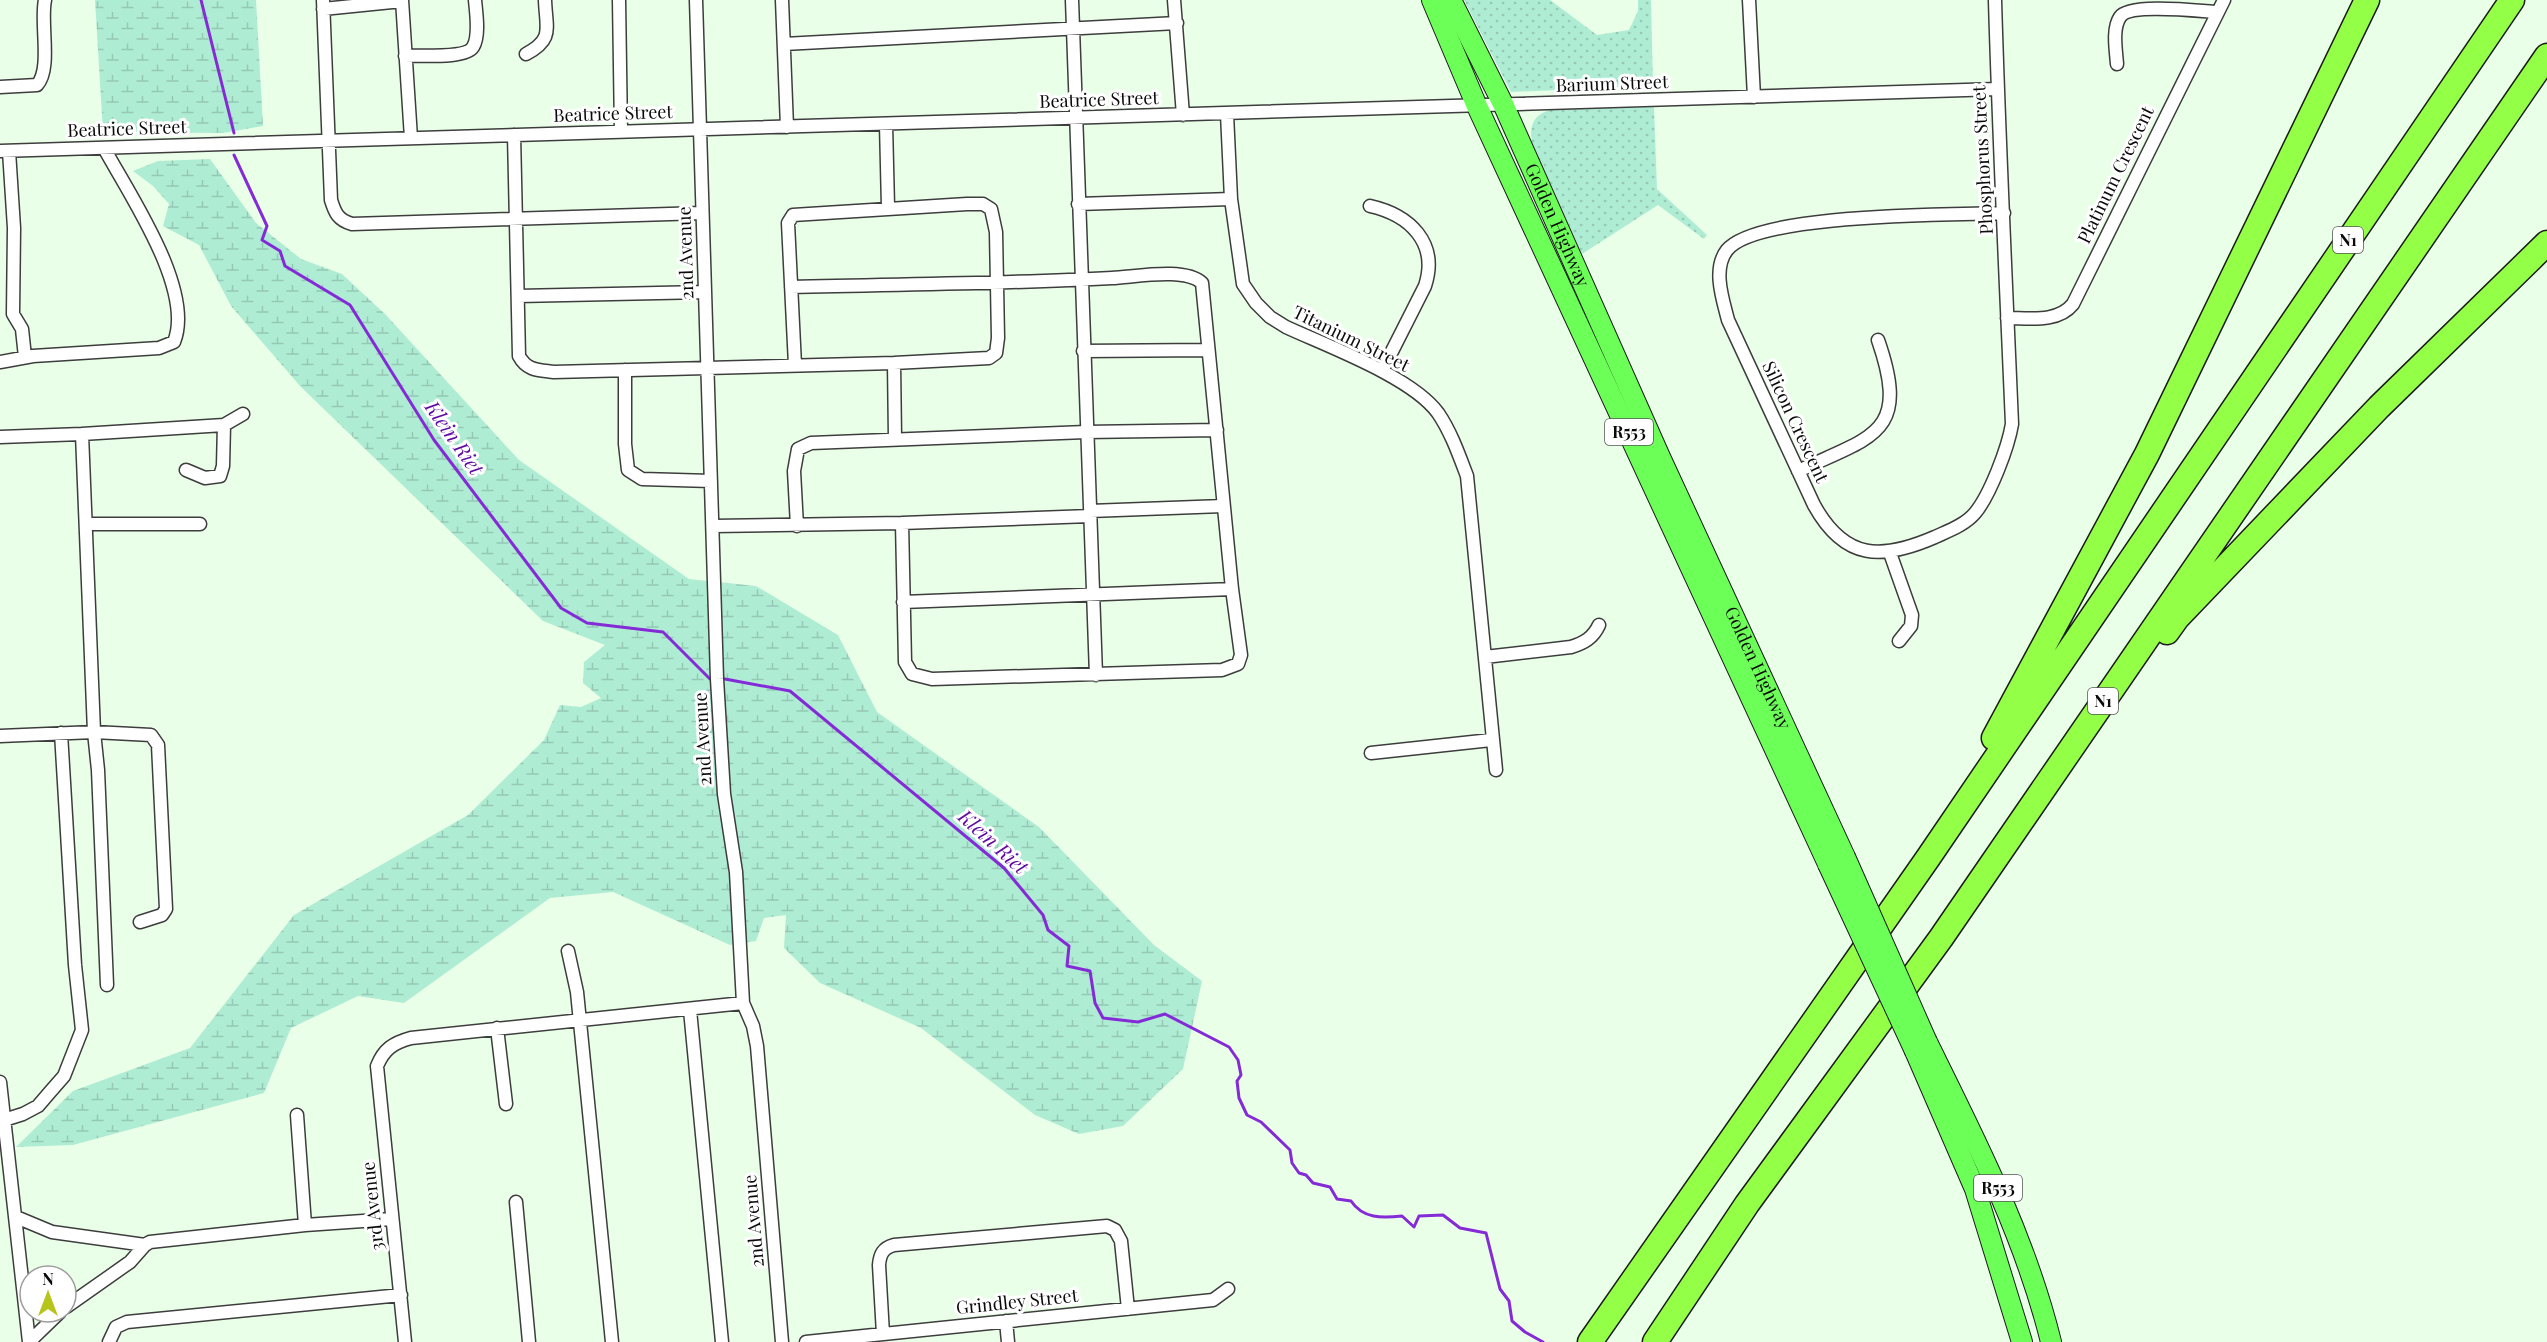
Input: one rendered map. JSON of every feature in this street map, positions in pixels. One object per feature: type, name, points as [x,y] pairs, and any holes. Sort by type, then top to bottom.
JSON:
[{"type":"highway","points":[[1928,858],[2147,454],[2367,0]]},
{"type":"highway","name":"N1","points":[[1590,1342],[1928,858],[2512,0]]},
{"type":"highway","name":"N1","points":[[1655,1342],[1747,1204],[1941,938],[2547,56]]},
{"type":"highway","points":[[1983,876],[2177,618],[2379,407],[2547,243]]},
{"type":"main road","name":"Golden Highway","points":[[1432,0],[1476,104],[1836,860],[1921,1046],[1975,1189],[2022,1342]]},
{"type":"main road","name":"Golden Highway","points":[[1451,0],[1504,106],[1836,860]]},
{"type":"main road","name":"Golden Highway","points":[[1921,1046],[1995,1182],[2026,1260],[2051,1342]]},
{"type":"street","points":[[0,87],[37,85],[42,78],[44,67],[42,15],[45,0]]},
{"type":"street","points":[[411,138],[402,0],[323,4],[331,200],[334,212],[345,222],[352,224],[516,220],[702,213]]},
{"type":"street","points":[[405,56],[456,54],[470,50],[473,47],[476,32],[475,0]]},
{"type":"street","points":[[526,54],[539,48],[545,38],[545,0]]},
{"type":"street","points":[[619,0],[621,132]]},
{"type":"street","name":"2nd Avenue","points":[[696,0],[722,770],[735,863],[743,1003],[753,1026],[757,1046],[782,1342]]},
{"type":"street","points":[[782,0],[787,127]]},
{"type":"street","points":[[1072,0],[1096,675]]},
{"type":"street","points":[[1174,0],[1183,115]]},
{"type":"street","points":[[1749,0],[1754,97]]},
{"type":"street","name":"Phosphorus Street","points":[[1995,0],[2007,318]]},
{"type":"street","name":"Platinum Crescent","points":[[2007,318],[2056,316],[2064,313],[2073,304],[2223,0]]},
{"type":"street","points":[[2117,64],[2117,23],[2125,12],[2147,9],[2216,12]]},
{"type":"street","points":[[784,44],[1177,23]]},
{"type":"street","name":"Barium Street","points":[[1227,114],[1476,104],[1504,106],[1998,89]]},
{"type":"street","name":"Beatrice Street","points":[[5,151],[1227,114]]},
{"type":"street","name":"Titanium Street","points":[[1227,114],[1231,199],[1243,284],[1256,303],[1270,317],[1286,327],[1403,382],[1437,411],[1452,438],[1467,476],[1491,740],[1496,770]]},
{"type":"street","points":[[886,124],[888,207]]},
{"type":"street","points":[[513,135],[519,356],[523,364],[534,370],[554,372],[894,363],[983,359],[993,356],[998,338],[997,282],[994,218],[987,206],[977,204],[888,207],[793,215],[788,223],[795,365]]},
{"type":"street","points":[[0,362],[25,357],[159,348],[174,342],[179,323],[169,271],[104,148]]},
{"type":"street","points":[[5,151],[14,228],[13,314],[22,329],[25,357]]},
{"type":"street","points":[[1078,204],[1231,199]]},
{"type":"street","points":[[1370,206],[1392,211],[1409,223],[1425,245],[1429,262],[1429,273],[1425,286],[1382,371]]},
{"type":"street","name":"Silicon Crescent","points":[[2004,213],[1829,220],[1776,227],[1741,239],[1727,250],[1723,256],[1720,271],[1721,293],[1728,320],[1824,523],[1852,546],[1890,553],[1909,548],[1960,525],[1974,513],[1986,493],[2009,440],[2012,424],[2007,318]]},
{"type":"street","points":[[791,287],[1188,275],[1197,279],[1203,288],[1223,506],[1241,655],[1238,664],[1222,670],[1096,675],[920,677],[912,674],[905,662],[902,524]]},
{"type":"street","points":[[519,296],[705,292]]},
{"type":"street","points":[[1798,471],[1873,435],[1885,422],[1889,410],[1888,373],[1878,340]]},
{"type":"street","points":[[1083,351],[1207,350]]},
{"type":"street","points":[[894,363],[895,439]]},
{"type":"street","points":[[625,370],[625,444],[628,470],[642,479],[711,481]]},
{"type":"street","points":[[0,437],[224,425],[243,414]]},
{"type":"street","points":[[186,470],[205,478],[220,476],[223,466],[224,425]]},
{"type":"street","points":[[797,526],[794,460],[802,445],[820,442],[1086,432],[1217,430]]},
{"type":"street","points":[[82,434],[106,986]]},
{"type":"street","points":[[713,526],[902,524],[1223,506]]},
{"type":"street","points":[[86,524],[200,524]]},
{"type":"street","points":[[1890,553],[1912,615],[1911,626],[1899,642]]},
{"type":"street","points":[[903,602],[1232,589]]},
{"type":"street","points":[[1485,657],[1571,647],[1584,643],[1595,633],[1599,625]]},
{"type":"street","points":[[0,736],[94,732],[151,735],[158,745],[166,909],[162,915],[140,922]]},
{"type":"street","points":[[4,1120],[31,1110],[64,1076],[82,1030],[75,965],[61,734]]},
{"type":"street","points":[[1371,753],[1491,740]]},
{"type":"street","points":[[568,951],[577,992],[578,1021],[612,1342]]},
{"type":"street","points":[[506,1104],[497,1028],[743,1003]]},
{"type":"street","points":[[690,1010],[722,1342]]},
{"type":"street","name":"3rd Avenue","points":[[405,1342],[377,1066],[382,1054],[388,1048],[404,1040],[497,1028]]},
{"type":"street","points":[[0,1082],[29,1342]]},
{"type":"street","points":[[297,1115],[305,1225]]},
{"type":"street","points":[[516,1202],[529,1342]]},
{"type":"street","points":[[16,1216],[52,1232],[145,1245],[156,1241],[305,1225],[392,1219]]},
{"type":"street","points":[[883,1334],[879,1265],[880,1255],[886,1247],[1107,1226],[1115,1230],[1121,1241],[1128,1309]]},
{"type":"street","points":[[78,1299],[130,1262],[145,1245]]},
{"type":"street","name":"Grindley Street","points":[[806,1342],[1213,1300],[1228,1289]]},
{"type":"street","points":[[109,1342],[116,1327],[127,1322],[401,1295]]},
{"type":"street","points":[[1006,1321],[1008,1342]]},
{"type":"street","points":[[29,1342],[48,1324]]},
{"type":"green space","points":[[95,0],[256,0],[263,126],[223,133],[103,132]]},
{"type":"green space","points":[[1464,0],[1550,0],[1597,35],[1629,30],[1638,11],[1638,0],[1651,0],[1653,86],[1511,92]]},
{"type":"green space","points":[[1654,107],[1657,189],[1707,235],[1704,239],[1658,205],[1582,254],[1532,143],[1532,125],[1537,117],[1553,109]]},
{"type":"green space","points":[[210,159],[256,223],[301,259],[342,274],[385,314],[519,460],[689,579],[756,586],[838,635],[877,712],[1039,827],[1154,945],[1202,981],[1183,1069],[1123,1126],[1079,1134],[1035,1115],[921,1028],[820,983],[784,948],[786,915],[764,918],[756,941],[730,945],[613,892],[550,898],[404,1003],[358,996],[291,1028],[264,1093],[73,1145],[16,1147],[73,1091],[190,1048],[294,915],[468,815],[544,740],[560,705],[581,707],[601,698],[583,683],[584,662],[605,645],[543,621],[300,386],[231,306],[199,245],[163,226],[169,204],[153,186],[133,171],[158,161]]},
{"type":"waterway","name":"Klein Riet","points":[[201,0],[234,133]]},
{"type":"waterway","name":"Klein Riet","points":[[234,155],[267,226],[262,240],[280,251],[285,266],[350,305],[434,440],[561,608],[587,623],[663,632],[710,679]]},
{"type":"waterway","name":"Klein Riet","points":[[725,679],[790,691],[1004,868],[1043,915],[1048,930],[1069,946],[1067,966],[1090,971],[1095,1003],[1103,1018],[1138,1022],[1165,1014],[1229,1047],[1238,1060],[1241,1075],[1237,1081],[1239,1098],[1247,1115],[1261,1122],[1290,1150],[1292,1163],[1299,1173],[1306,1175],[1313,1183],[1330,1187],[1337,1199],[1351,1201],[1367,1214],[1380,1217],[1402,1216],[1414,1227],[1419,1216],[1443,1215],[1460,1228],[1486,1233],[1500,1289],[1509,1301],[1512,1321],[1525,1332],[1543,1342]]}]
